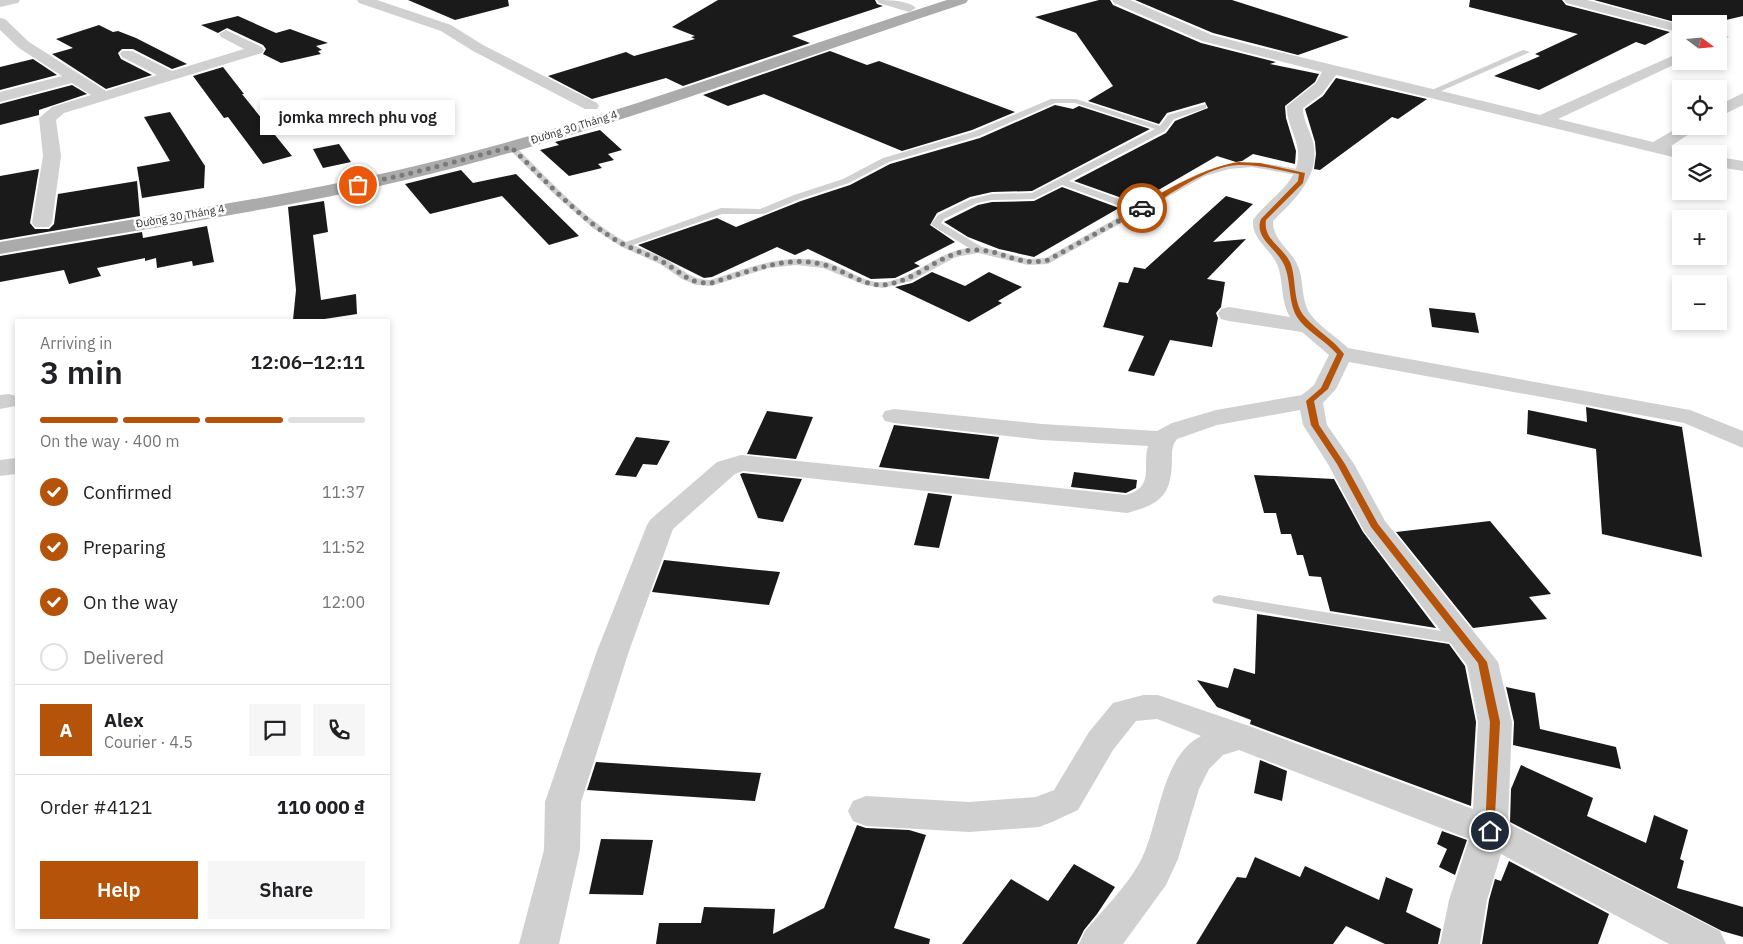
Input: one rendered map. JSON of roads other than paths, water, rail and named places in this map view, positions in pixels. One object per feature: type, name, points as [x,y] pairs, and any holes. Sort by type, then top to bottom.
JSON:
[{"type":"main road","name":"Đường 30 Tháng 4","points":[[0,248],[253,196],[481,139],[936,0]]},
{"type":"main road","name":"Đường 30 Tháng 4","points":[[0,231],[42,223],[375,182],[511,147],[732,77],[961,0]]},
{"type":"main road","points":[[715,68],[732,77]]},
{"type":"street","points":[[0,3],[13,0]]},
{"type":"street","points":[[364,0],[446,28],[478,48],[591,106]]},
{"type":"street","points":[[884,0],[909,8]]},
{"type":"street","points":[[1119,0],[1207,38],[1330,70],[1672,152]]},
{"type":"street","points":[[1572,0],[1672,27]]},
{"type":"street","points":[[0,22],[26,46],[103,96]]},
{"type":"street","points":[[42,223],[52,156],[47,118],[58,110],[257,50],[226,34]]},
{"type":"street","points":[[9,49],[26,46]]},
{"type":"street","points":[[127,54],[170,76]]},
{"type":"street","points":[[1540,120],[1672,60]]},
{"type":"street","points":[[1330,70],[1326,81],[1306,100],[1296,106],[1294,118],[1304,138],[1307,150],[1301,181],[1263,220],[1262,227],[1264,234],[1287,262],[1296,308],[1301,318],[1331,342],[1340,354],[1690,417],[1743,440]]},
{"type":"street","points":[[0,97],[74,78]]},
{"type":"street","points":[[1727,107],[1743,98]]},
{"type":"street","points":[[1655,148],[1677,135]]},
{"type":"street","points":[[1727,163],[1743,166]]},
{"type":"street","points":[[1229,314],[1311,327]]},
{"type":"street","points":[[539,944],[562,850],[563,802],[613,651],[660,525],[726,468],[741,463],[826,470],[1127,504],[1142,501],[1156,487],[1160,477],[1163,439],[1168,434],[1208,420],[1310,401],[1324,389],[1340,354]]},
{"type":"street","points":[[1310,401],[1315,425],[1341,464],[1374,525],[1482,662],[1495,722],[1490,831],[1468,900],[1460,944]]},
{"type":"street","points":[[894,416],[1042,432],[1163,439]]},
{"type":"street","points":[[0,468],[15,466]]},
{"type":"street","points":[[866,811],[969,818],[1039,812],[1066,800],[1101,741],[1125,712],[1143,706],[1158,707],[1240,736],[1490,831],[1706,944]]},
{"type":"street","points":[[1099,944],[1153,873],[1166,843],[1185,784],[1194,764],[1209,748],[1240,736]]},
{"type":"lane","points":[[1429,93],[1526,52]]},
{"type":"lane","points":[[625,244],[721,211],[731,209],[761,212],[797,197],[846,181],[886,160],[976,134],[1054,101],[1076,101],[1162,129]]},
{"type":"lane","points":[[1203,106],[1171,117],[1162,129],[1034,196],[992,197],[974,201],[941,217],[936,224],[980,250],[1032,264],[1048,260],[1202,174],[1224,165],[1238,163],[1260,165],[1302,173]]},
{"type":"lane","points":[[511,147],[586,218],[611,238],[674,268],[694,283],[711,283],[769,264],[792,260],[823,264],[867,282],[884,285],[912,276],[944,257],[963,251],[980,250]]},
{"type":"lane","points":[[1063,182],[1139,210]]},
{"type":"lane","points":[[1219,600],[1328,620],[1463,639]]},
{"type":"place","name":"jomka mrech phu vog","points":[[358,185]]}]
